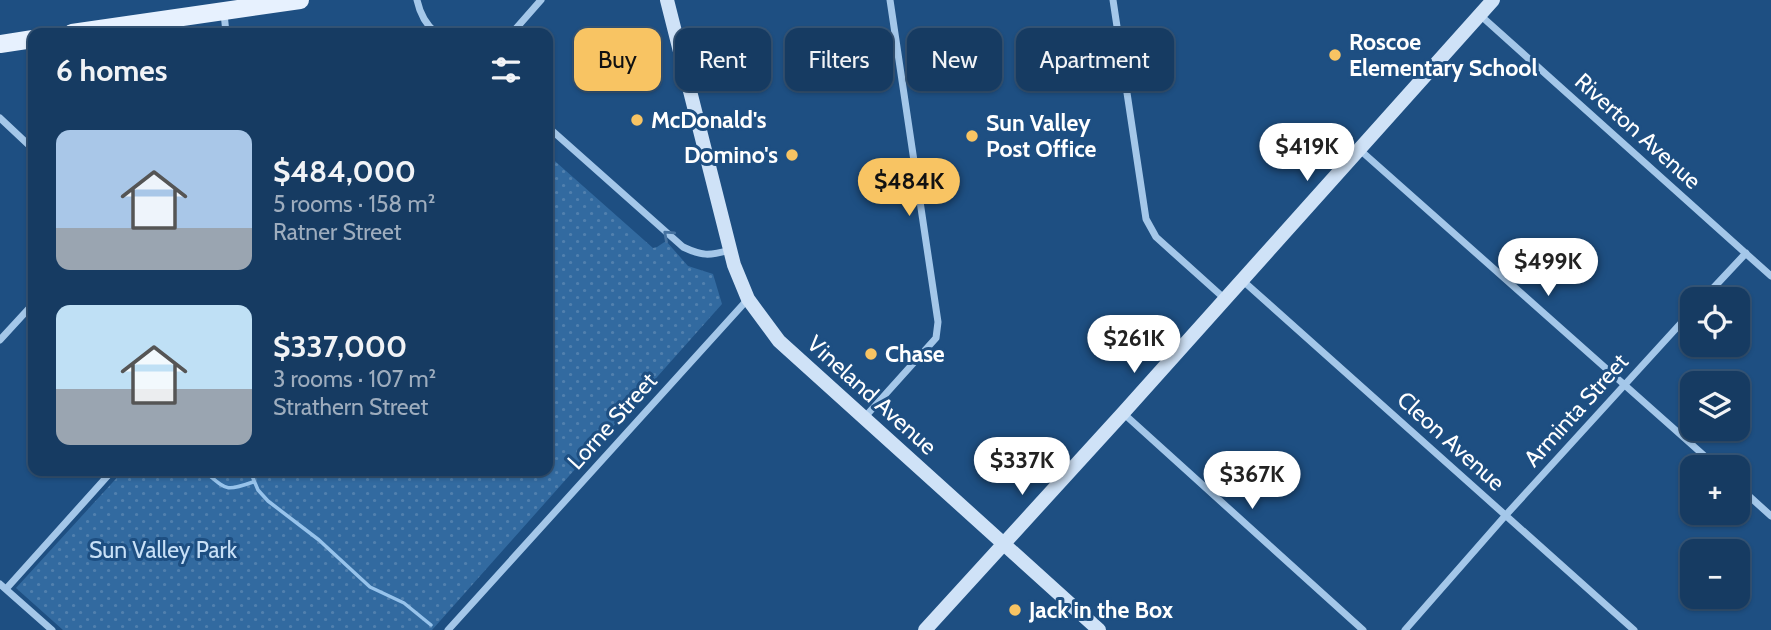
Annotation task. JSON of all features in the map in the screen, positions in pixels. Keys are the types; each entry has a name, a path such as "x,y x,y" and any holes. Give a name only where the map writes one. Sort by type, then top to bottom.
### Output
{"main road":[{"path":"107,28 300,0"},
{"name":"Vineland Avenue","path":"667,0 730,250 747,299 779,341 1099,630"},
{"path":"925,630 1493,0"},
{"path":"0,44 28,40"}],"street":[{"path":"417,0 420,13 431,28"},
{"path":"516,28 541,0"},
{"path":"864,418 936,338 938,322 890,0"},
{"path":"1113,0 1146,219 1156,237 1226,299"},
{"path":"224,11 226,28"},
{"name":"Riverton Avenue","path":"1480,15 1769,271"},
{"path":"0,118 28,144"},
{"path":"553,131 683,247 697,254 712,255 730,250"},
{"path":"1360,150 1704,455"},
{"path":"1714,287 1746,253"},
{"name":"Cleon Avenue","path":"1242,280 1634,630"},
{"name":"Lorne Street","path":"449,630 747,299"},
{"path":"0,340 28,309"},
{"name":"Arminta Street","path":"1405,630 1680,324"},
{"path":"1123,413 1363,630"},
{"path":"51,630 3,587 106,476"},
{"path":"1750,497 1771,516"}],"green space":[{"name":"Sun Valley Park","path":"553,159 653,248 666,241 688,266 713,274 722,304 432,630 63,630 16,588 118,476 553,476"}],"waterway":[{"path":"210,476 231,488 253,482"},
{"path":"252,476 258,490 268,501 319,540 370,587 404,603 431,625"}],"place":[{"name":"Roscoe Elementary School","path":"1335,55"},
{"name":"McDonald's","path":"637,120"},
{"name":"Sun Valley Post Office","path":"972,136"},
{"name":"Domino's","path":"792,155"},
{"name":"Chase","path":"871,354"},
{"name":"Jack in the Box","path":"1015,610"}]}
